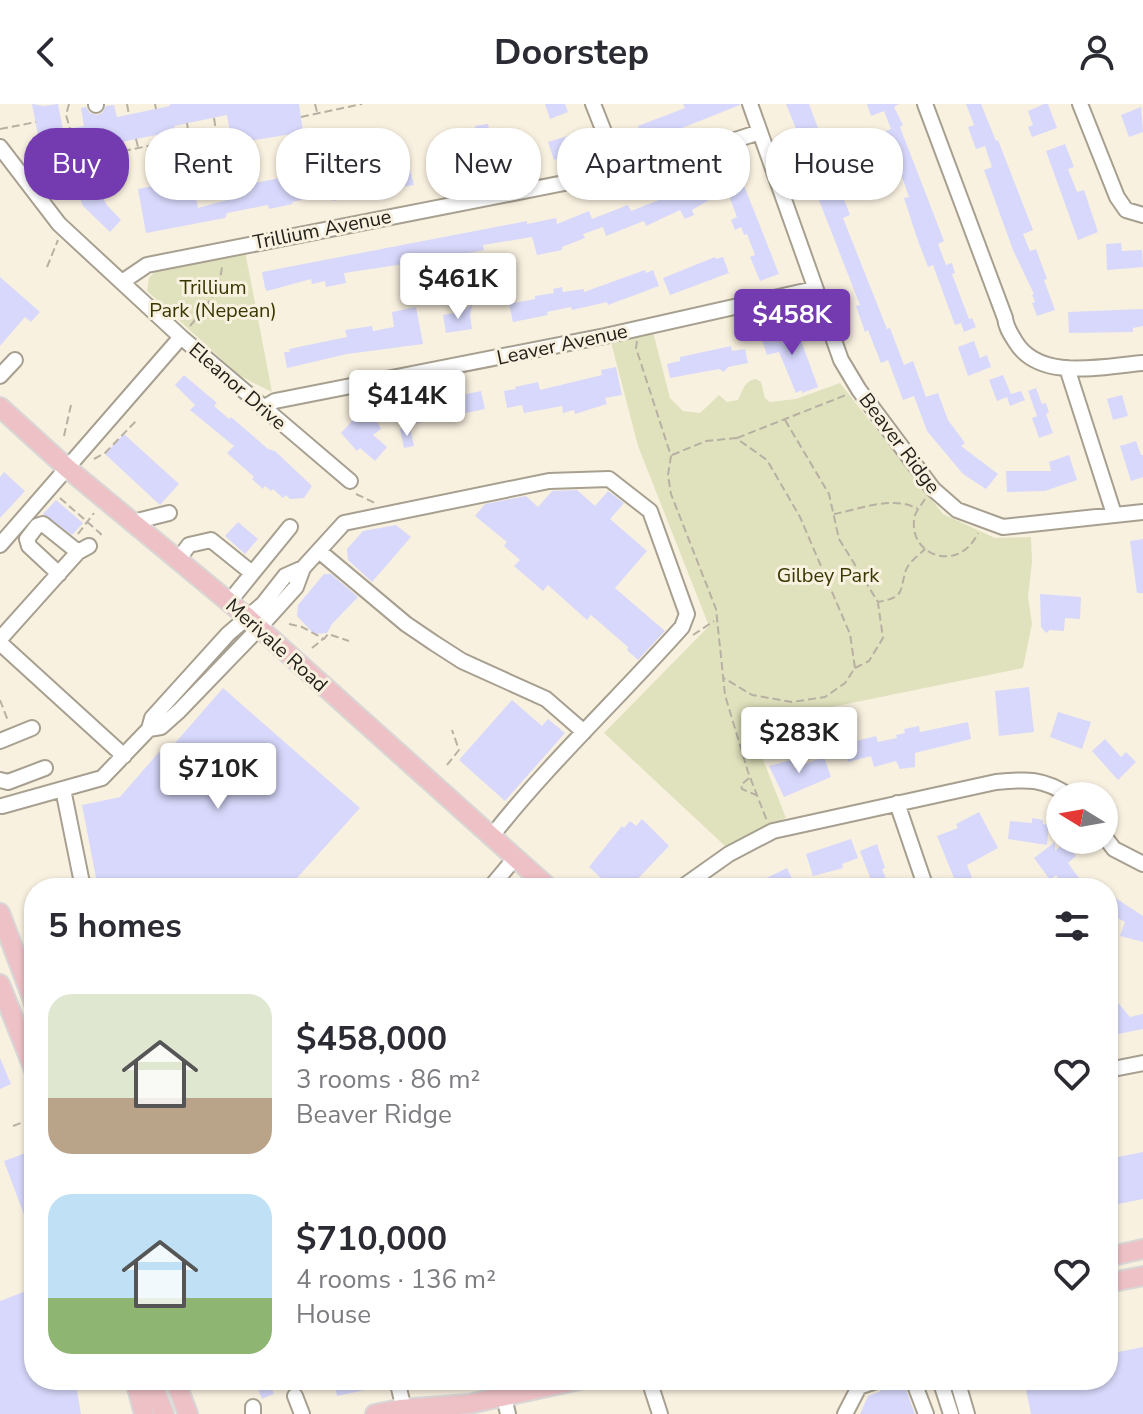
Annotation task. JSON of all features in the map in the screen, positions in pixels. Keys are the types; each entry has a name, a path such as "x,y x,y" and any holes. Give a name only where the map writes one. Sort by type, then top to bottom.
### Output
{"main road":[{"name":"Merivale Road","path":"0,407 67,468 253,622 538,878"},
{"path":"0,913 5,942 24,982"},
{"path":"0,984 24,1045"},
{"path":"1118,1255 1143,1249"},
{"path":"1118,1281 1143,1276"},
{"path":"138,1390 144,1414"},
{"path":"155,1390 164,1414"},
{"path":"179,1390 188,1414"},
{"path":"375,1414 469,1404 506,1405 550,1390"},
{"path":"447,1414 469,1404"}],"street":[{"path":"593,104 603,128"},
{"name":"Beaver Ridge","path":"750,104 841,360 859,390 933,489 957,510 1003,527 1143,512"},
{"path":"925,104 1006,325 1019,349 1042,364 1067,368 1143,363"},
{"path":"1080,104 1117,197 1126,210 1143,215"},
{"name":"Trillium Avenue","path":"750,135 760,132"},
{"name":"Eleanor Drive","path":"0,147 24,180"},
{"name":"Trillium Avenue","path":"122,282 147,265 557,184"},
{"name":"Eleanor Drive","path":"40,200 63,228 181,337 350,481"},
{"name":"Leaver Avenue","path":"263,408 275,401 640,328 814,289"},
{"path":"0,545 181,337"},
{"path":"0,376 15,360"},
{"path":"1067,368 1114,514"},
{"path":"2,806 102,778 149,729 161,727 173,706 253,622 296,587 303,568 344,523 549,481 609,479 650,511 687,614 682,627 491,837"},
{"path":"133,522 169,513 153,539"},
{"path":"59,574 29,546 27,539 37,526 43,524 83,546 59,574 0,641 124,756"},
{"path":"229,602 290,527"},
{"path":"178,560 189,545 211,540 252,573"},
{"path":"319,551 406,624 462,661 546,699 584,732"},
{"path":"7,738 32,728"},
{"path":"0,780 8,782 45,768"},
{"path":"695,878 729,854 772,832 996,782 1022,780 1046,783"},
{"path":"63,789 81,878"},
{"path":"897,803 923,878"},
{"path":"1118,851 1143,864"},
{"path":"498,878 515,858"},
{"path":"1118,1070 1143,1063"},
{"path":"399,1390 404,1409"},
{"path":"652,1390 660,1414"},
{"path":"845,1414 857,1390"},
{"path":"917,1390 926,1414"},
{"path":"943,1390 951,1414"},
{"path":"960,1390 967,1414"},
{"path":"295,1396 302,1414"}],"path":[{"path":"69,104 66,115 70,128"},
{"path":"127,104 129,115"},
{"path":"155,104 156,109"},
{"path":"315,104 317,113"},
{"path":"301,117 362,104"},
{"path":"61,116 66,115"},
{"path":"214,118 215,128"},
{"path":"0,129 36,122"},
{"path":"187,123 188,128"},
{"path":"136,139 138,148"},
{"path":"129,150 145,147"},
{"path":"47,267 63,228"},
{"path":"181,337 213,297 221,277 223,249"},
{"path":"640,328 636,348 671,456 668,475 671,494 716,609 725,695 750,777 772,832"},
{"path":"671,456 706,441 736,438 859,390"},
{"path":"64,436 71,405"},
{"path":"92,459 105,453 137,420"},
{"path":"723,678 752,695 792,702 825,697 845,683 855,668 869,661 883,638 878,602 839,539 829,494 785,420"},
{"path":"736,438 767,460 800,517 850,634 855,668"},
{"path":"350,481 348,489 369,502 378,503"},
{"path":"933,489 915,514 916,532 925,549 934,556 946,558 968,549 983,521"},
{"path":"56,495 101,534 83,546"},
{"path":"834,514 897,503 909,504 919,510"},
{"path":"83,546 87,522 94,513"},
{"path":"878,602 898,596 903,590 907,566 925,549"},
{"path":"289,624 324,639"},
{"path":"312,648 328,634 349,641"},
{"path":"0,700 7,738"},
{"path":"447,765 459,750 452,730"},
{"path":"750,777 741,785 742,789 757,795"},
{"path":"13,1126 24,1122"}],"green space":[{"name":"Trillium Park (Nepean)","path":"245,251 272,392 240,376 147,291 149,278 158,268"},
{"name":"Gilbey Park","path":"653,332 670,398 683,411 700,413 719,395 727,402 738,400 746,384 756,379 761,382 765,398 770,402 796,399 840,383 943,514 995,538 1031,537 1028,597 1032,624 1023,668 749,724 786,818 725,846 604,733 709,626 638,446 611,342"}],"building":[{"path":"32,104 58,104 63,128 37,128"},
{"path":"170,104 299,104 302,128 276,128 276,137 260,139 260,128 229,128 227,115 174,128 145,128 145,137 129,141 129,128 74,128 84,126 81,108 86,107 90,113 97,115 106,106 114,105 117,117"},
{"path":"545,104 565,104 568,112 550,119"},
{"path":"683,104 740,104 682,128 639,128 685,108"},
{"path":"786,104 809,104 818,128 796,128"},
{"path":"867,104 899,104 894,107 903,125 891,128 884,111 871,116"},
{"path":"966,104 981,104 998,140 1033,230 1023,234 1030,251 1036,249 1055,310 1037,316 1032,303 1035,302 1034,294 1013,250 984,170 992,167 985,146 976,149 968,127 974,125"},
{"path":"1048,104 1057,128 1032,137 1028,127 1033,125 1028,111"},
{"path":"1141,107 1143,132 1129,137 1121,115"},
{"path":"488,124 489,128 475,128"},
{"path":"903,135 944,241 938,244 946,265 952,263 955,273 952,274 969,319 972,318 976,327 964,332 961,323 955,325 933,265 928,267 917,238 904,198 909,197 903,180"},
{"path":"557,139 557,159 554,160 548,142"},
{"path":"1065,144 1074,167 1068,169 1077,192 1084,190 1098,232 1078,240 1046,151"},
{"path":"276,179 276,200 301,200 269,209 268,205 227,213 225,218 146,233 138,189 145,188 145,200 196,200 198,208 227,200 260,200 260,182"},
{"path":"81,200 104,200 121,220 110,232"},
{"path":"659,200 709,200 692,210 694,215 685,219 680,210 646,226 644,221 606,236 603,227 583,234 585,238 562,247 562,250 537,255 532,237 483,245 484,250 438,259 437,255 417,259 418,262 344,273 346,283 326,287 325,281 312,284 311,279 267,291 265,288 262,272 527,221 527,224 556,218 557,224 589,211 592,219 628,205 631,211"},
{"path":"730,200 750,200 779,274 760,281 750,257 755,255 747,234 744,235 741,227 735,230 731,220 737,217"},
{"path":"819,200 844,200 850,215 843,218 904,365 913,361 926,397 938,393 948,420 965,443 961,446 998,474 986,489 963,474 927,431 914,396 903,400 888,360 881,363 868,330 865,332 856,306 860,305"},
{"path":"1121,243 1122,251 1142,250 1143,267 1107,270 1106,244"},
{"path":"715,257 723,257 729,273 670,295 663,278"},
{"path":"645,270 646,273 653,270 659,286 608,305 607,302 572,310 571,307 513,322 509,304 554,293 553,289 562,287 563,292 584,289 584,292"},
{"path":"0,277 40,312 31,322 25,317 0,346"},
{"path":"472,305 472,329 446,333 443,315 461,312"},
{"path":"416,307 423,344 347,354 287,368 284,352 290,352 289,349 347,337 345,330 372,326 373,331 394,327 392,312"},
{"path":"1143,309 1143,326 1133,328 1133,332 1069,333 1068,312"},
{"path":"795,324 818,387 802,393 801,390 796,393 779,352 767,355 762,340 762,336"},
{"path":"974,341 980,358 987,355 991,367 968,376 958,347"},
{"path":"731,346 732,351 745,349 748,363 728,367 724,372 719,369 670,378 667,364 680,361 680,357"},
{"path":"616,367 622,395 605,398 607,404 575,414 574,410 563,413 562,406 524,413 522,405 507,408 504,391 538,382 540,390 602,375 601,370"},
{"path":"184,375 217,403 214,406 268,449 275,451 312,486 304,498 290,499 286,495 283,498 273,489 271,491 265,486 263,489 252,479 254,477 227,453 234,446 190,410 195,405 175,385"},
{"path":"1003,375 1011,394 1021,391 1025,400 1010,406 1007,397 997,401 989,380"},
{"path":"1036,388 1042,404 1046,403 1049,412 1046,414 1053,433 1039,438 1032,418 1037,416 1028,391"},
{"path":"481,391 485,409 461,414 457,396"},
{"path":"1122,395 1128,416 1113,420 1107,399"},
{"path":"430,405 433,420 410,424 407,410"},
{"path":"363,409 381,429 373,435 387,447 375,461 360,448 357,451 341,433"},
{"path":"410,427 414,446 404,448 400,429"},
{"path":"124,434 179,484 160,505 105,454"},
{"path":"1136,441 1143,455 1143,477 1131,481 1120,446"},
{"path":"1069,455 1077,480 1045,491 1007,492 1006,471 1051,471 1049,462"},
{"path":"4,472 25,491 0,518 0,477"},
{"path":"577,490 595,506 608,491 624,503 610,519 647,551 615,588 665,631 638,660 627,650 628,647 591,615 587,620 548,585 543,591 514,566 520,560 504,546 507,542 475,516 485,504 526,496 538,507 552,491"},
{"path":"56,500 83,523 72,535 43,514"},
{"path":"238,522 258,539 245,554 225,536"},
{"path":"396,525 411,537 372,582 348,560 347,549 363,531"},
{"path":"1143,539 1143,593 1137,593 1130,541"},
{"path":"324,574 331,574 358,597 327,633 314,634 297,616 298,605"},
{"path":"1040,594 1081,597 1080,619 1065,618 1064,631 1050,630 1046,633 1041,627"},
{"path":"1029,687 1034,732 999,736 995,691"},
{"path":"223,688 360,808 297,878 96,878 82,805 120,797 159,752 163,757"},
{"path":"512,700 542,726 548,719 565,733 505,801 459,760"},
{"path":"1058,712 1091,722 1082,749 1050,737"},
{"path":"968,722 971,739 915,753 915,767 900,769 896,761 874,767 871,756 848,762 844,744 876,736 878,742 897,738 896,735 905,733 904,729 919,726 920,732"},
{"path":"1105,739 1121,757 1126,752 1136,762 1118,780 1092,751"},
{"path":"824,757 831,777 784,797 769,766 791,760 794,768"},
{"path":"979,812 998,848 967,865 972,878 954,878 937,836 958,828 956,824"},
{"path":"1032,818 1043,820 1046,824 1046,845 1008,839 1010,821 1032,823"},
{"path":"642,819 669,846 639,878 601,878 589,867 622,826 624,828 630,821 636,826"},
{"path":"851,839 858,858 842,864 843,868 813,876 806,854"},
{"path":"877,844 886,878 870,878 860,851"},
{"path":"1046,849 1046,854 1074,854 1076,856 1068,863 1079,878 1058,878 1056,875 1049,878 1034,858"},
{"path":"787,868 792,878 766,878"},
{"path":"1118,900 1143,916 1143,942 1120,936 1125,922 1118,918"},
{"path":"1118,1004 1130,1017 1143,1014 1143,1029 1118,1034"},
{"path":"0,1058 11,1084 0,1089"},
{"path":"1143,1152 1143,1199 1118,1204 1118,1157"},
{"path":"24,1154 24,1215 4,1161"},
{"path":"24,1292 24,1390 77,1390 81,1414 0,1414 0,1301"},
{"path":"1143,1347 1143,1414 1031,1414 1026,1390 1118,1390 1118,1352"},
{"path":"258,1390 272,1390 274,1394 262,1399"},
{"path":"336,1390 365,1390 337,1396"},
{"path":"906,1390 915,1414 860,1414 868,1396"}]}
